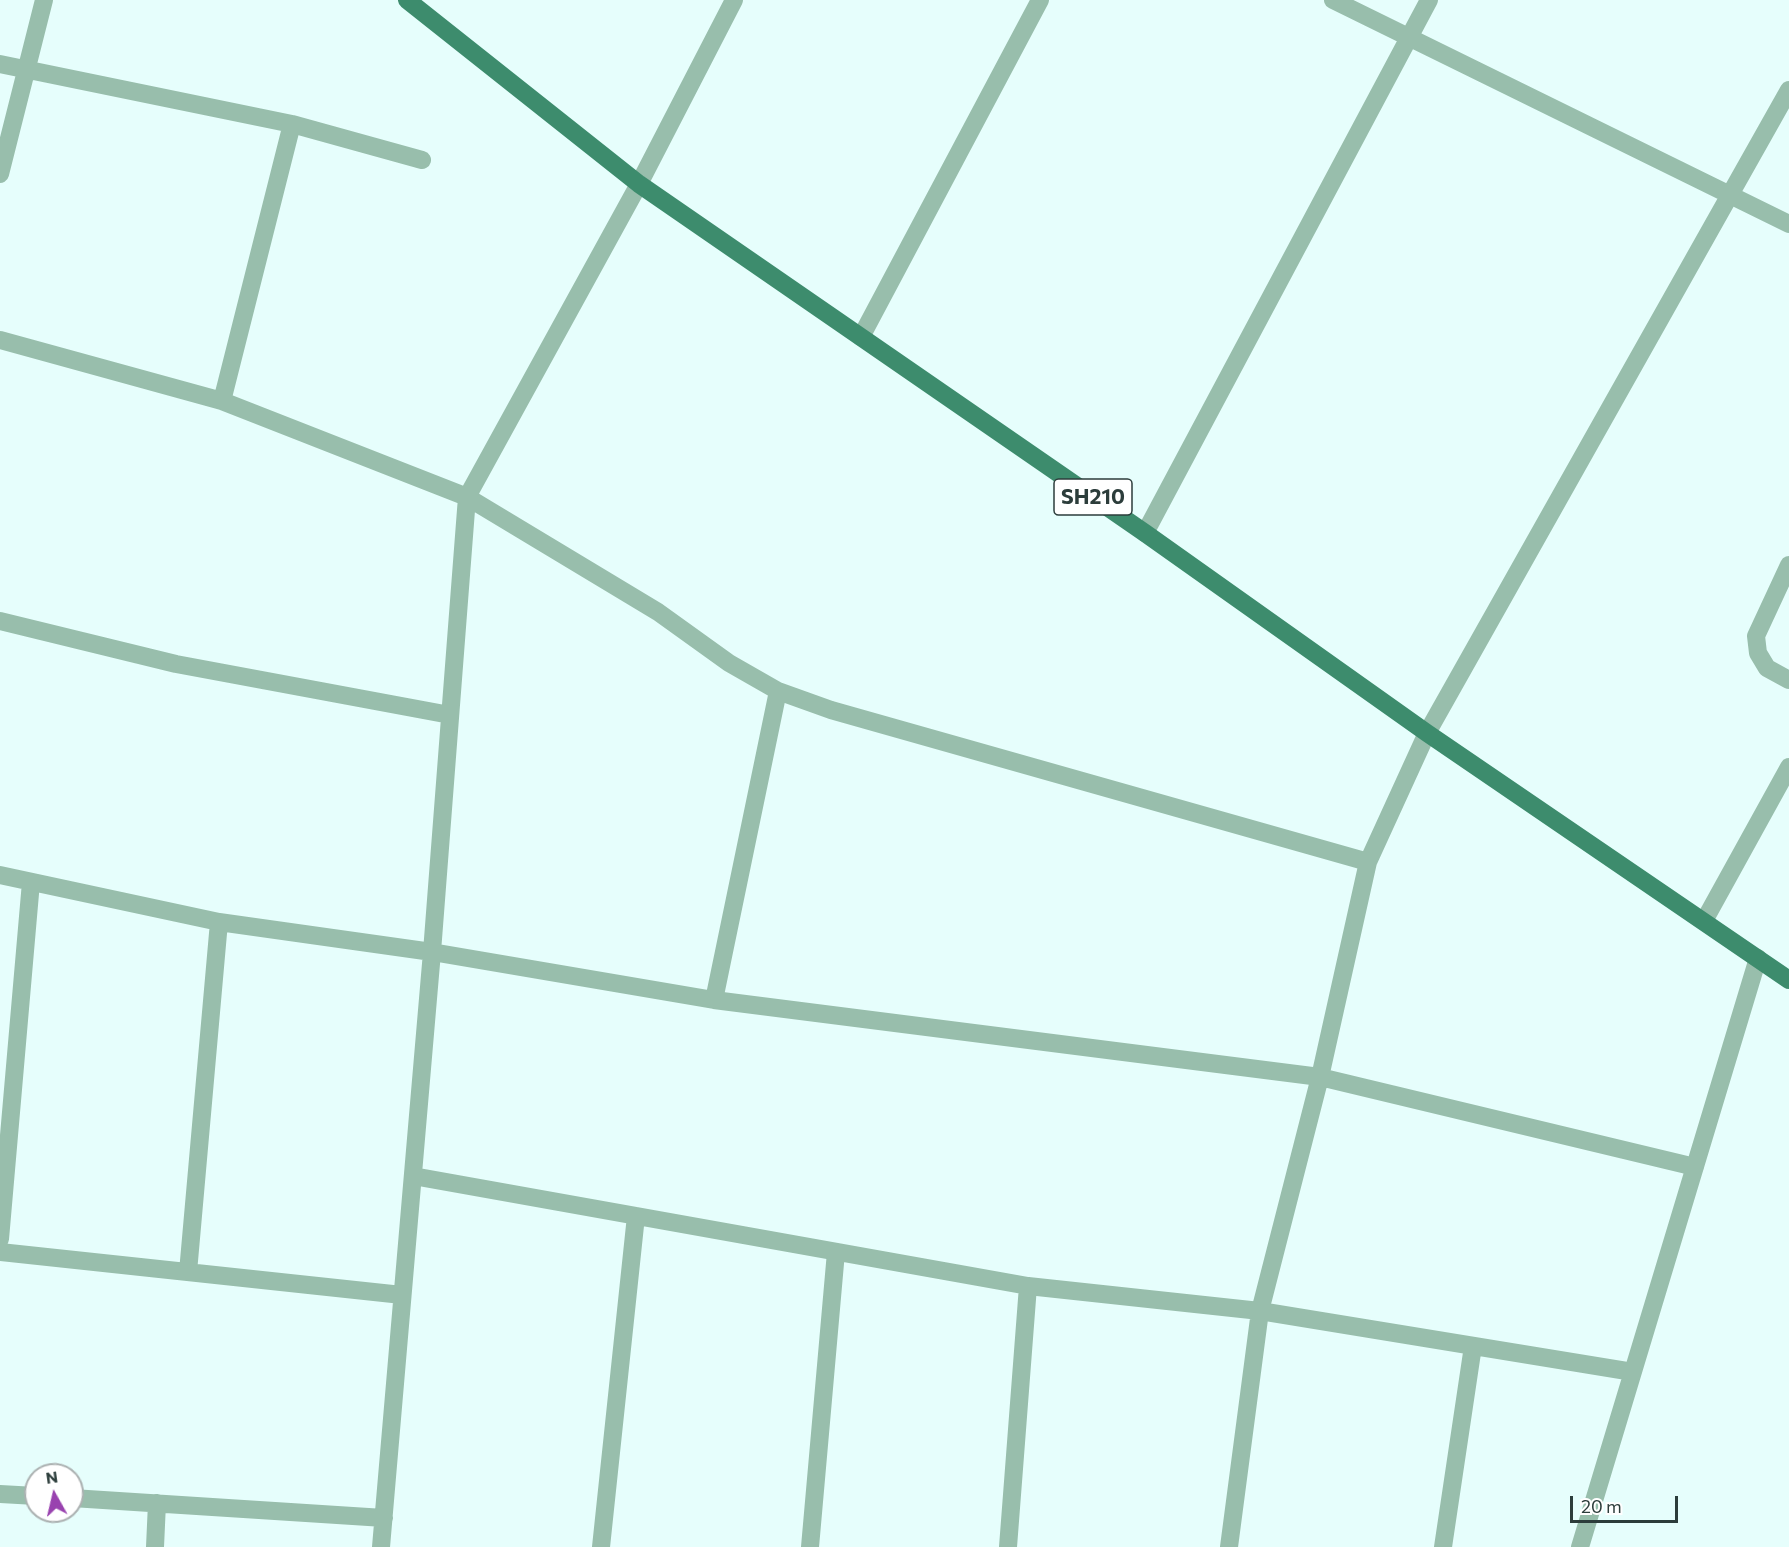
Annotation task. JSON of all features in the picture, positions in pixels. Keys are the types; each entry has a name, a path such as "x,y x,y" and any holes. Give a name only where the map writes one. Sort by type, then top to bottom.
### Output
{"main road":[{"name":"SH210","path":"407,0 639,184 1145,533 1427,733 1789,980"}],"street":[{"path":"0,174 44,0"},
{"path":"381,1547 432,952 467,497 639,184 734,0"},
{"path":"861,337 1040,0"},
{"path":"1333,0 1789,224"},
{"path":"1145,533 1429,0"},
{"path":"0,64 292,124 422,160"},
{"path":"1229,1547 1260,1311 1320,1077 1368,862 1427,733 1789,90"},
{"path":"222,401 292,124"},
{"path":"0,340 222,401 467,497 658,612 729,663 778,692 843,713 1368,862"},
{"path":"1789,564 1756,636 1758,653 1767,668 1789,680"},
{"path":"0,621 176,664 450,715"},
{"path":"714,1000 778,692"},
{"path":"1704,921 1789,767"},
{"path":"0,875 219,922 432,952 714,1000 1320,1077 1695,1167"},
{"path":"0,1239 31,882"},
{"path":"188,1272 219,922"},
{"path":"1580,1547 1758,958"},
{"path":"413,1176 1028,1287 1260,1311 1633,1372"},
{"path":"601,1547 636,1216"},
{"path":"0,1252 402,1295"},
{"path":"810,1547 836,1252"},
{"path":"1008,1547 1028,1287"},
{"path":"1443,1547 1473,1346"},
{"path":"0,1494 24,1495"},
{"path":"84,1499 384,1518"},
{"path":"155,1547 158,1503"}]}
